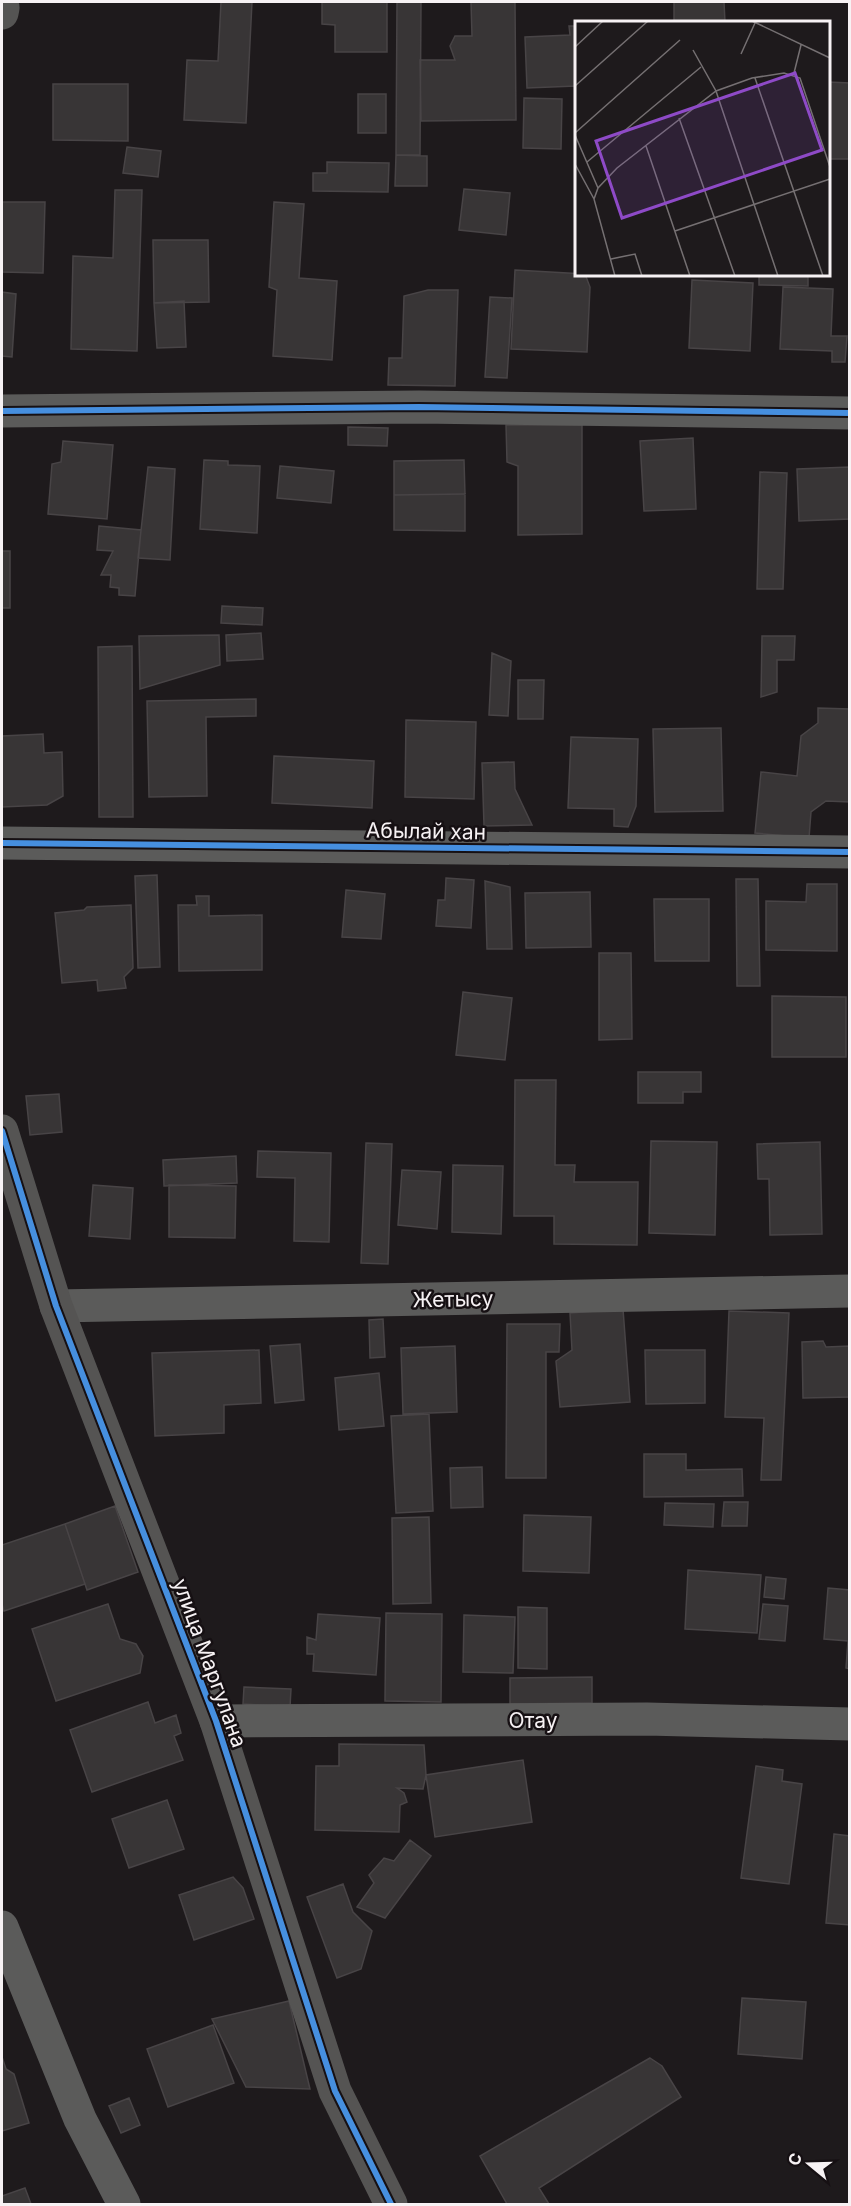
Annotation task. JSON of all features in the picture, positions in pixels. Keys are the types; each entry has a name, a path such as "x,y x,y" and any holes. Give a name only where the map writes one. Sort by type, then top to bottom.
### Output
{"street":[{"path":"2,411 419,406 849,413"},
{"name":"Абылай хан","path":"2,843 849,852"},
{"name":"улица Маргулана","path":"2,1131 56,1306 216,1721 335,2091 391,2205"},
{"name":"Жетысу","path":"56,1306 849,1291"},
{"name":"Отау","path":"216,1721 647,1719 849,1724"},
{"path":"2,1927 80,2119 124,2205"}],"building":[{"path":"221,2 252,2 246,123 184,120 187,60 218,61"},
{"path":"322,2 387,2 387,52 335,52 335,25 322,24"},
{"path":"397,2 421,2 420,155 396,155"},
{"path":"471,2 515,2 516,120 421,121 420,60 455,60 450,46 455,36 472,36"},
{"path":"674,2 724,2 725,21 674,21"},
{"path":"569,26 575,26 575,86 527,88 525,37 570,35"},
{"path":"830,82 850,83 850,159 830,159"},
{"path":"53,84 128,84 128,141 53,140"},
{"path":"358,94 386,94 386,133 358,133"},
{"path":"524,98 562,99 561,149 523,148"},
{"path":"127,147 161,151 158,177 123,173"},
{"path":"396,155 427,156 427,186 395,186"},
{"path":"327,162 389,163 388,192 313,191 313,173 327,173"},
{"path":"464,189 510,193 506,235 459,230"},
{"path":"115,190 142,190 137,351 71,349 73,256 113,258"},
{"path":"2,202 45,202 43,273 2,272"},
{"path":"274,202 304,204 299,278 337,281 332,360 273,356 277,290 269,287"},
{"path":"153,240 208,240 209,302 154,303"},
{"path":"515,270 586,276 590,287 587,352 511,349"},
{"path":"759,276 808,276 808,286 759,285"},
{"path":"692,280 753,283 750,351 689,348"},
{"path":"783,287 833,289 831,336 847,336 845,362 832,362 832,351 780,349"},
{"path":"428,290 458,290 455,386 388,385 389,358 402,358 404,296"},
{"path":"2,292 16,294 12,357 2,356"},
{"path":"490,297 512,298 507,378 485,377"},
{"path":"184,301 186,347 157,348 154,303"},
{"path":"506,425 582,425 582,534 518,535 518,466 507,462"},
{"path":"348,427 388,428 387,446 348,445"},
{"path":"693,438 696,509 644,511 640,441"},
{"path":"63,441 113,445 107,519 48,514 52,464 61,462"},
{"path":"204,460 228,461 228,465 260,466 257,533 200,529"},
{"path":"464,460 465,494 394,495 394,461"},
{"path":"280,466 334,471 331,503 277,498"},
{"path":"148,467 175,469 170,560 138,558"},
{"path":"850,467 850,519 799,521 797,469"},
{"path":"760,472 787,473 783,589 757,589"},
{"path":"465,494 465,531 394,530 394,495"},
{"path":"99,526 141,530 135,596 119,595 119,588 110,587 111,575 101,575 113,551 97,550"},
{"path":"2,551 10,551 10,608 2,608"},
{"path":"222,606 263,608 262,625 221,623"},
{"path":"261,633 263,659 227,661 226,635"},
{"path":"219,635 220,665 140,689 139,636"},
{"path":"762,636 795,636 794,660 777,660 777,692 761,697"},
{"path":"132,646 133,817 99,817 98,647"},
{"path":"492,653 511,661 508,716 489,715"},
{"path":"518,680 544,680 543,719 518,719"},
{"path":"256,699 256,716 206,717 207,796 149,797 147,701"},
{"path":"818,708 850,709 850,802 826,801 811,812 809,838 755,833 761,772 797,776 801,736 818,723"},
{"path":"406,720 476,722 474,799 405,797"},
{"path":"721,728 723,811 655,812 653,729"},
{"path":"43,734 44,753 62,752 63,796 47,805 2,807 2,736"},
{"path":"571,737 638,739 636,806 628,827 614,826 614,809 568,808"},
{"path":"274,756 374,761 372,808 272,803"},
{"path":"514,762 515,789 532,825 484,826 482,763"},
{"path":"157,875 160,967 138,968 135,876"},
{"path":"446,878 474,880 471,928 436,926 438,900 445,900"},
{"path":"736,879 758,879 760,986 737,986"},
{"path":"485,881 510,887 512,949 487,949"},
{"path":"807,884 837,884 837,951 766,950 766,901 806,902"},
{"path":"346,890 385,894 381,939 342,937"},
{"path":"590,892 591,947 526,948 525,893"},
{"path":"196,896 209,896 209,916 262,915 262,970 179,971 178,905 197,905"},
{"path":"654,899 709,899 709,961 655,961"},
{"path":"131,905 133,968 124,977 126,988 98,991 97,980 62,983 55,913 84,910 87,907"},
{"path":"599,953 631,953 632,1039 599,1040"},
{"path":"463,992 512,998 505,1060 456,1055"},
{"path":"772,996 846,997 846,1057 772,1057"},
{"path":"638,1072 701,1072 701,1092 683,1092 683,1103 638,1103"},
{"path":"515,1080 556,1080 555,1165 575,1165 574,1182 638,1182 637,1245 554,1244 554,1216 514,1216"},
{"path":"59,1094 62,1132 30,1135 26,1096"},
{"path":"651,1141 717,1142 715,1235 649,1233"},
{"path":"820,1142 822,1234 770,1235 769,1179 758,1179 757,1144"},
{"path":"366,1143 392,1144 388,1264 361,1263"},
{"path":"258,1151 331,1153 329,1242 294,1241 295,1178 257,1177"},
{"path":"236,1156 237,1183 164,1186 163,1160"},
{"path":"453,1165 503,1166 501,1234 452,1232"},
{"path":"402,1170 441,1172 437,1229 398,1225"},
{"path":"93,1185 133,1188 130,1239 89,1236"},
{"path":"169,1185 236,1186 235,1238 169,1237"},
{"path":"623,1309 630,1402 560,1407 556,1361 572,1350 570,1313"},
{"path":"729,1311 789,1313 781,1480 761,1480 764,1418 725,1417"},
{"path":"383,1319 385,1357 370,1358 369,1320"},
{"path":"507,1324 560,1324 559,1352 546,1352 546,1478 506,1478"},
{"path":"823,1341 826,1347 850,1346 850,1397 803,1398 802,1342"},
{"path":"300,1344 304,1400 275,1403 270,1346"},
{"path":"455,1346 457,1412 403,1414 401,1348"},
{"path":"259,1350 261,1403 224,1405 224,1433 155,1436 152,1353"},
{"path":"645,1350 705,1350 705,1403 646,1404"},
{"path":"379,1373 384,1426 339,1430 335,1378"},
{"path":"429,1414 433,1511 396,1513 391,1416"},
{"path":"644,1454 686,1454 686,1470 742,1469 743,1496 644,1497"},
{"path":"482,1467 483,1507 451,1508 450,1468"},
{"path":"724,1502 748,1502 747,1526 722,1526"},
{"path":"665,1503 714,1504 713,1527 664,1525"},
{"path":"115,1506 138,1572 87,1590 65,1524"},
{"path":"524,1515 591,1517 589,1573 523,1571"},
{"path":"429,1517 431,1603 393,1604 392,1518"},
{"path":"65,1524 85,1584 4,1611 2,1545"},
{"path":"688,1570 761,1575 757,1633 685,1629"},
{"path":"766,1577 786,1579 784,1599 764,1597"},
{"path":"828,1588 850,1590 850,1669 846,1668 848,1641 824,1639"},
{"path":"108,1604 120,1639 136,1644 143,1656 140,1673 56,1701 32,1629"},
{"path":"763,1604 788,1606 785,1641 759,1639"},
{"path":"518,1607 547,1608 547,1669 518,1668"},
{"path":"386,1613 442,1614 441,1702 385,1701"},
{"path":"318,1614 380,1618 376,1675 313,1671 314,1654 307,1654 307,1637 316,1640"},
{"path":"464,1615 515,1617 513,1673 463,1672"},
{"path":"592,1677 592,1703 510,1704 510,1678"},
{"path":"244,1687 291,1689 290,1707 243,1704"},
{"path":"148,1702 155,1723 176,1715 181,1733 174,1736 183,1760 92,1792 70,1730"},
{"path":"339,1744 424,1745 426,1775 423,1789 397,1788 404,1793 407,1802 400,1805 399,1832 315,1830 316,1766 339,1766"},
{"path":"523,1760 532,1822 435,1837 426,1775"},
{"path":"756,1766 783,1770 782,1781 802,1784 789,1884 741,1878"},
{"path":"167,1800 184,1849 129,1868 112,1819"},
{"path":"834,1834 850,1836 850,1925 826,1923"},
{"path":"410,1840 431,1856 385,1918 357,1907 374,1883 369,1875 384,1858 394,1861"},
{"path":"233,1877 243,1888 254,1919 194,1940 179,1895"},
{"path":"343,1884 353,1912 372,1931 361,1969 337,1978 307,1897"},
{"path":"742,1998 806,2002 802,2059 738,2054"},
{"path":"289,2001 310,2089 246,2087 212,2019"},
{"path":"213,2025 234,2083 168,2107 147,2049"},
{"path":"2,2057 6,2069 14,2074 29,2123 2,2131"},
{"path":"650,2058 662,2066 681,2097 539,2188 549,2204 507,2204 480,2156"},
{"path":"129,2098 140,2125 121,2133 109,2106"},
{"path":"25,2188 31,2204 2,2204 2,2196"}],"cycle path":[{"path":"2,411 419,407 850,413"},
{"path":"2,843 850,852"},
{"path":"2,1131 56,1306 216,1721 335,2091 391,2204"}]}
